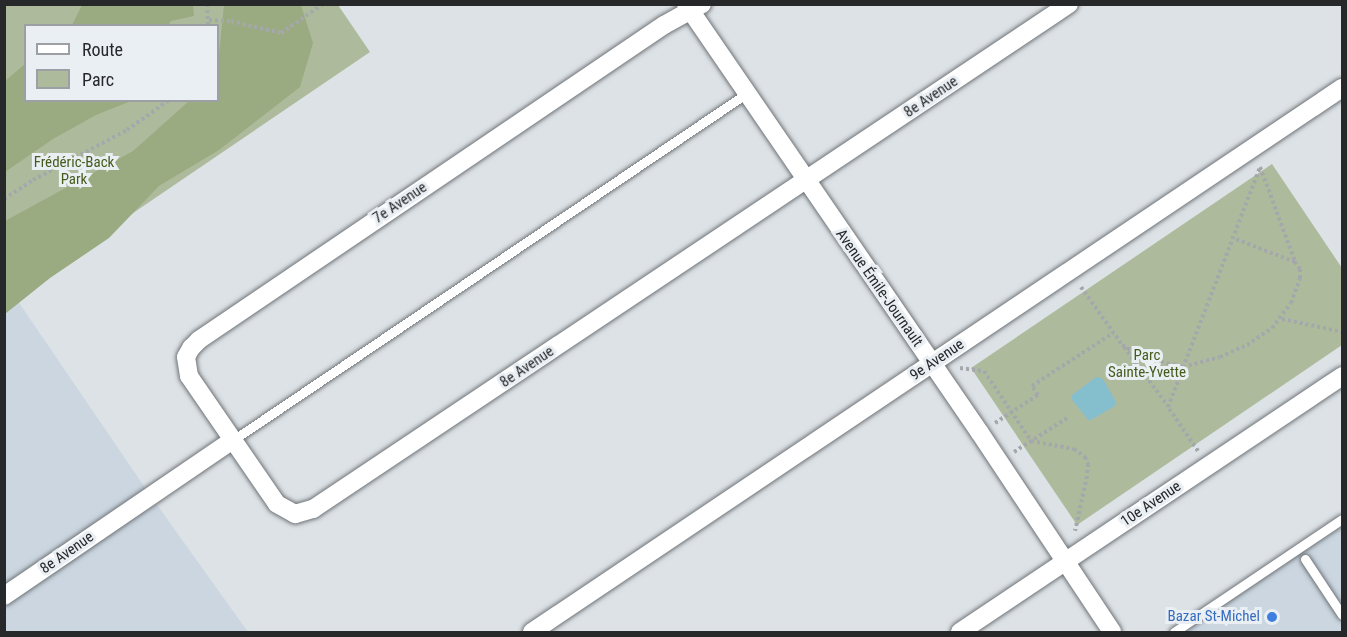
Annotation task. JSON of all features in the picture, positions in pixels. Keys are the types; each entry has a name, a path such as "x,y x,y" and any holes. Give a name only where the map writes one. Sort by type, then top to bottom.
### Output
{"street":[{"name":"8e Avenue","path":"4,596 233,440 277,504 295,514 313,509 806,182 1069,4"},
{"name":"Avenue Émile-Journault","path":"693,6 806,182 980,433 1112,633"},
{"name":"7e Avenue","path":"233,440 189,376 186,357 199,340 693,6"},
{"name":"9e Avenue","path":"532,633 1342,88"},
{"name":"10e Avenue","path":"960,633 1342,376"}],"lane":[{"path":"233,440 747,93"},
{"path":"1174,633 1342,519"},
{"path":"1305,559 1342,615"}],"path":[{"path":"207,4 208,24"},
{"path":"209,20 231,21 281,33 323,4"},
{"path":"4,199 47,172 127,130 166,102"},
{"path":"1168,407 1275,133"},
{"path":"1122,345 1149,359 1184,367 1220,357 1247,345 1282,319 1291,303 1300,278 1300,269 1295,262 1260,167"},
{"path":"1233,238 1295,262"},
{"path":"1070,272 1208,465"},
{"path":"1282,319 1342,332"},
{"path":"980,433 1038,395 1032,386 1113,333"},
{"path":"932,364 984,371 1031,441 1074,449 1085,457 1088,464 1073,537"},
{"path":"1031,441 1067,418"}],"shaded area":[{"path":"13,294 150,495 248,632 5,632 4,300"},
{"path":"1342,527 1342,632 1176,632"}],"green space":[{"name":"Frédéric-Back Park","path":"5,5 338,5 370,52 5,300"},
{"path":"82,5 193,5 194,16 171,21 169,24 72,24"},
{"path":"224,5 301,5 313,43 300,87 219,150 159,186 109,238 50,278 5,314 5,221 133,151 188,102 219,102 219,54"},
{"path":"24,65 24,102 128,102 96,115 53,139 5,172 5,81"},
{"name":"Parc Sainte-Yvette","path":"1272,164 1342,268 1342,345 1077,525 971,368"}],"water":[{"path":"1096,377 1103,379 1116,402 1115,406 1089,421 1072,400 1072,395"}],"place":[{"name":"Bazar St-Michel","path":"1272,617"}]}
